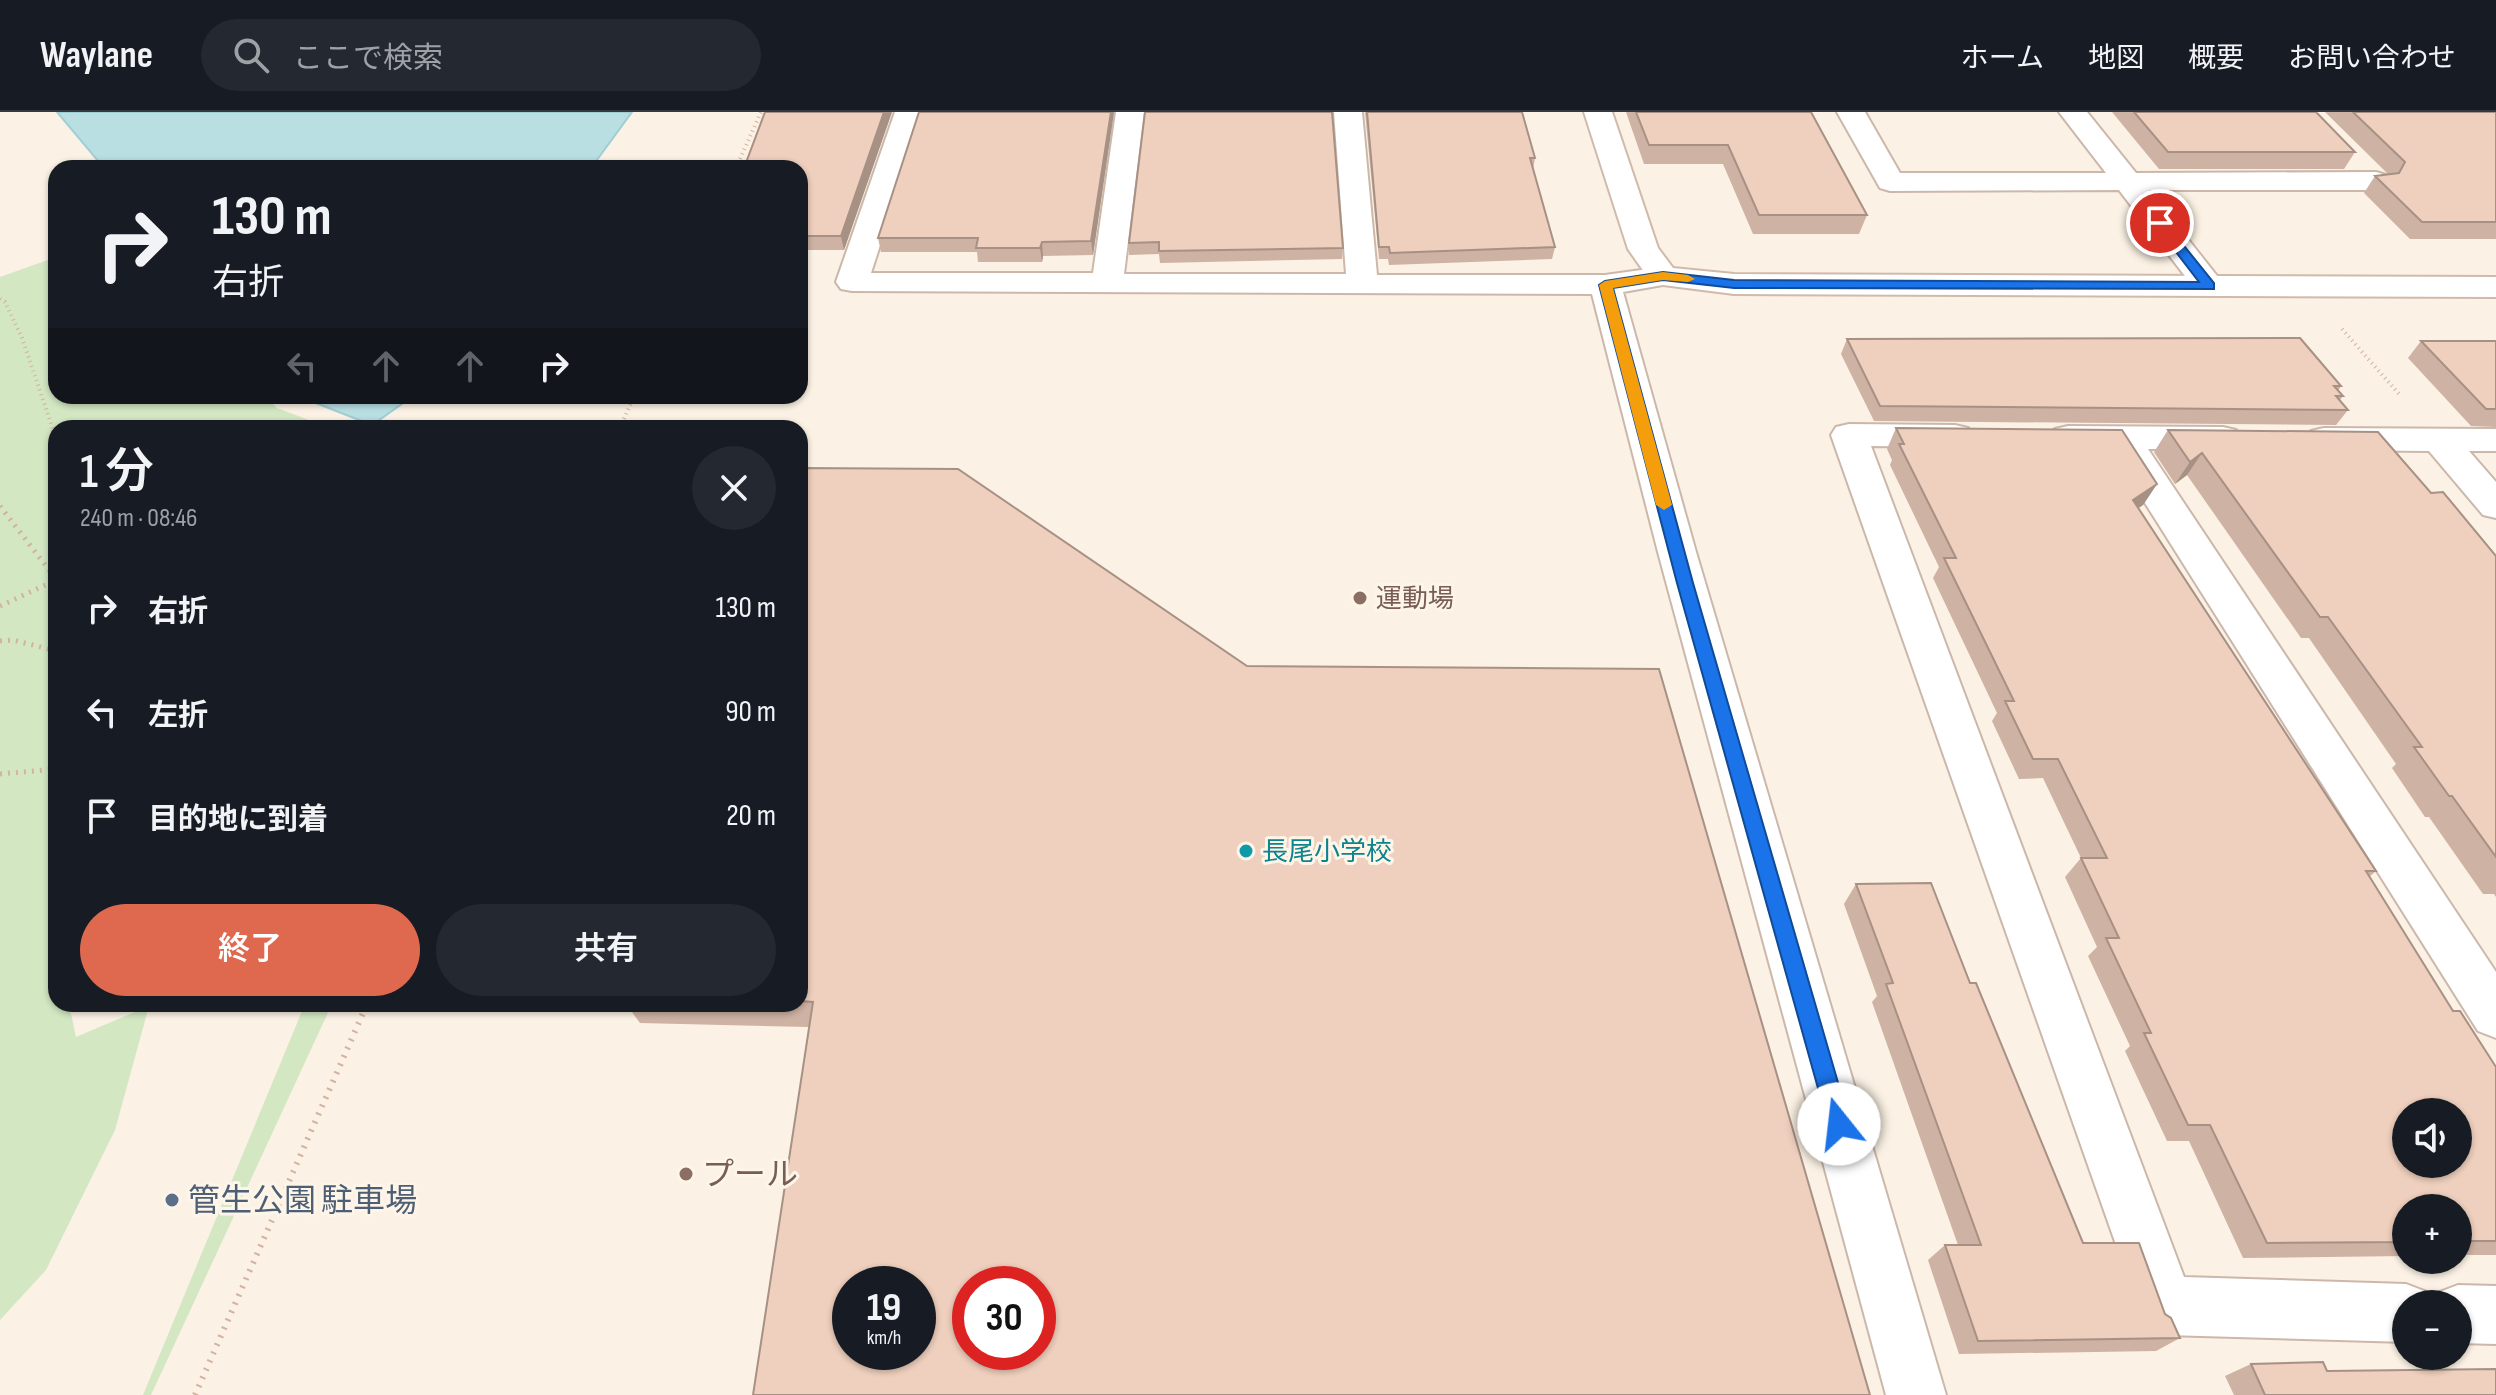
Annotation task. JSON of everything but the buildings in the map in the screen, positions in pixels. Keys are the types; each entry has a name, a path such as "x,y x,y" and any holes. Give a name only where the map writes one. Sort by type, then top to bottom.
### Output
{"street":[{"path":"909,112 852,282 1605,285 1663,276 1734,284 2496,287"},
{"path":"1107,284 1130,112"},
{"path":"1348,112 1362,282"},
{"path":"1598,112 1643,249 1663,276"},
{"path":"1851,112 1890,182 2376,181 2346,152"},
{"path":"2073,112 2209,286"},
{"path":"1605,285 1681,568 1916,1395"},
{"path":"2249,438 1849,435 2166,1306 2392,1313"},
{"path":"2122,437 2496,1015"},
{"path":"2296,438 2496,440"},
{"path":"2439,440 2496,506"},
{"path":"2472,1314 2496,1315"}],"path":[{"path":"740,160 761,112"},
{"path":"2304,286 2439,440"},
{"path":"0,299 5,302 22,338 50,420"},
{"path":"0,506 48,569"},
{"path":"0,606 48,583"},
{"path":"0,641 13,640 48,649"},
{"path":"0,774 48,770"},
{"path":"195,1395 363,1012"}],"green space":[{"path":"48,260 48,404 273,404 309,420 48,420 48,1012 71,1012 76,1037 135,1012 147,1012 115,1130 46,1270 0,1320 0,277"},
{"path":"302,1012 328,1012 151,1395 143,1395"}],"water":[{"path":"57,112 632,112 597,160 97,160"},
{"path":"318,404 402,404 379,420 359,420"}],"slow traffic":[{"path":"1664,505 1605,285 1663,276 1688,279"}],"place":[{"name":"運動場","path":"1360,598"},
{"name":"長尾小学校","path":"1246,851"},
{"name":"プール","path":"686,1174"},
{"name":"管生公園 駐車場","path":"172,1200"}],"route":[{"path":"1839,1124 1685,583 1605,285 1663,276 1734,284 2209,286 2160,223"}]}
